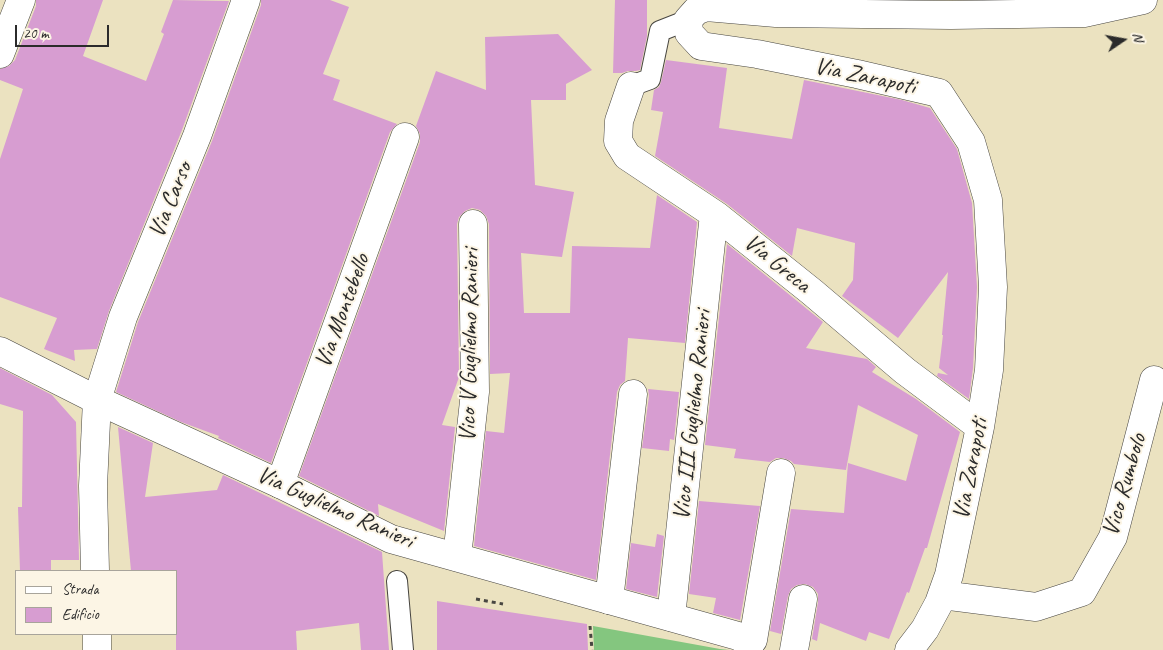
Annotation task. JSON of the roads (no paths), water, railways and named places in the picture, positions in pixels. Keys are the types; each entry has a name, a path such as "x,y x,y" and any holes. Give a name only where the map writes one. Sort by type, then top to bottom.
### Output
{"street":[{"path":"0,54 21,0"},
{"name":"Via Carso","path":"95,570 93,486 98,400 123,316 198,136 246,0"},
{"path":"631,86 650,79 660,31 688,20 696,11 706,7 776,13 960,15 1084,13 1143,0"},
{"name":"Via Zarapoti","path":"688,20 689,33 701,46 757,54 939,93 972,142 988,200 993,287 989,370 980,427 949,575 942,595 925,629 909,650"},
{"name":"Via Greca","path":"631,86 619,121 618,141 627,156 714,214 812,292 905,371 980,427"},
{"name":"Via Montebello","path":"280,484 405,137"},
{"name":"Vico III Guglielmo Ranieri","path":"671,617 714,214"},
{"name":"Vico V Guglielmo Ranieri","path":"457,557 474,392 473,224"},
{"name":"Via Guglielmo Ranieri","path":"0,351 98,400 280,484 391,538 400,549 457,557 671,617 748,643 784,650"},
{"name":"Vico Rumbolo","path":"942,595 1036,606 1082,592 1113,536 1154,380"},
{"path":"609,600 633,394"},
{"path":"748,643 781,473"},
{"path":"397,581 402,650"},
{"path":"794,650 804,599"},
{"path":"97,635 97,650"}]}
